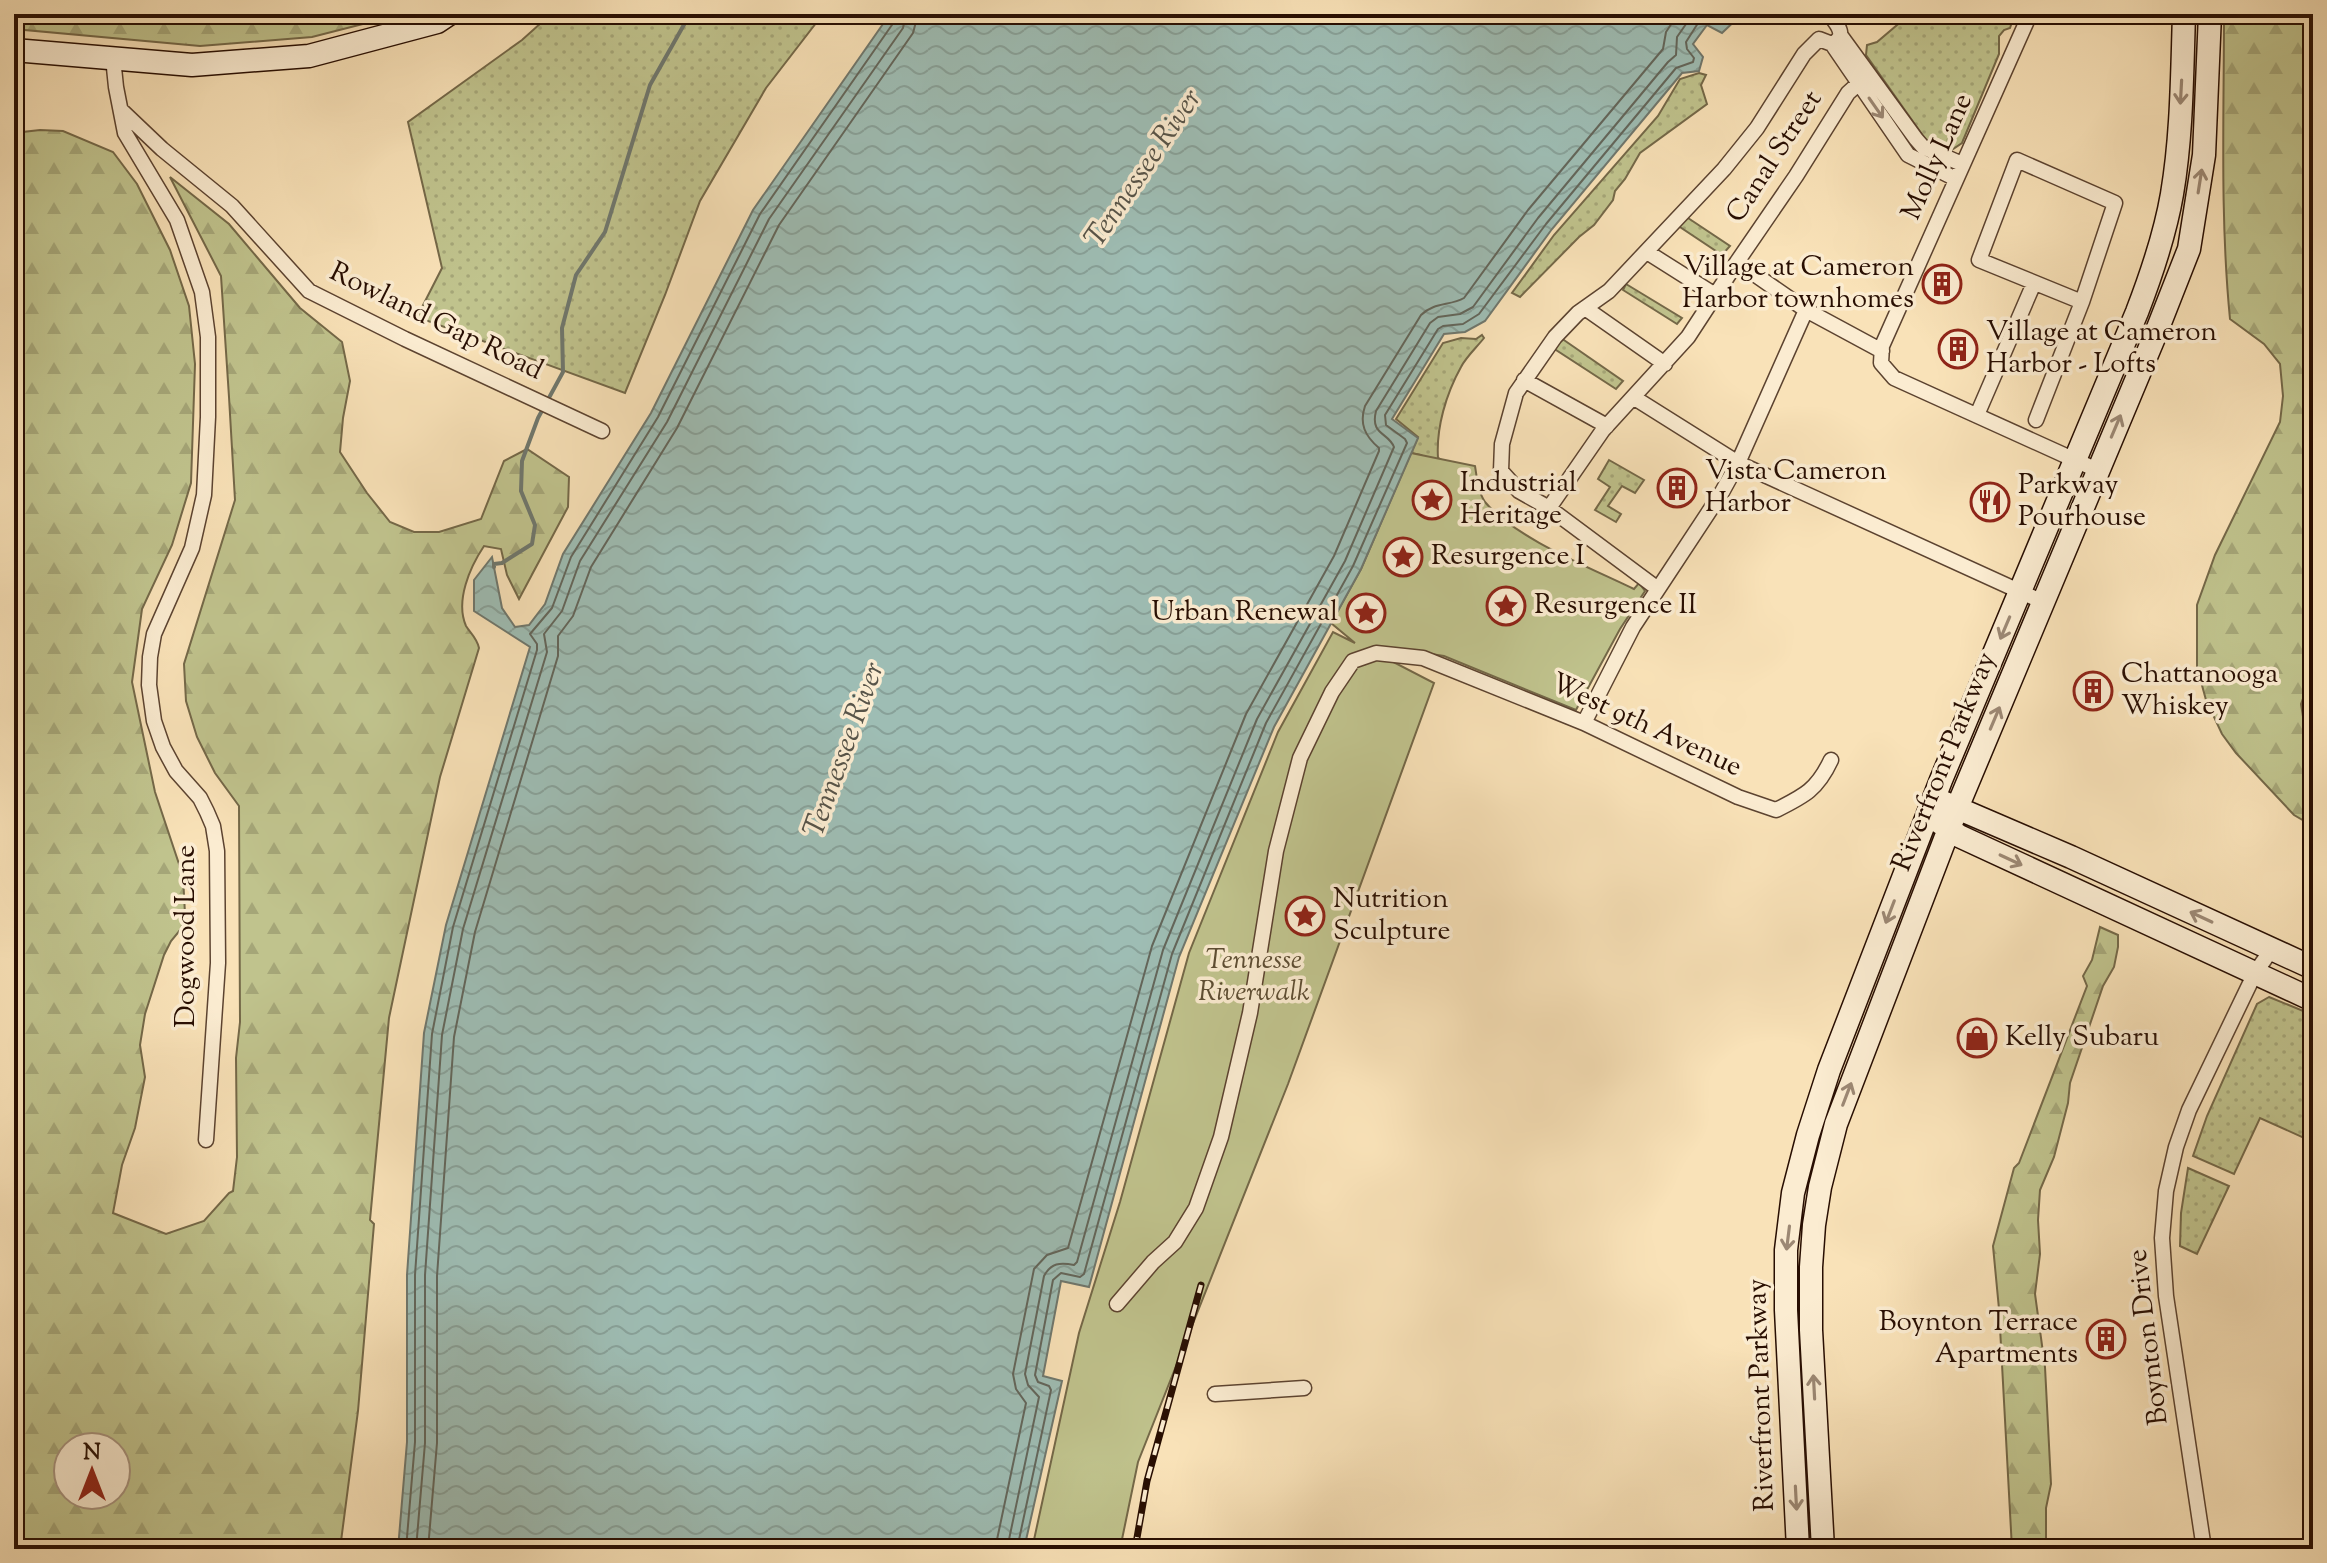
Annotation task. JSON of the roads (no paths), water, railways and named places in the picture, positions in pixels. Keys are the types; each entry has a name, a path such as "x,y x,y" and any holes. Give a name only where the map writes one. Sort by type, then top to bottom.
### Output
{"main road":[{"path":"14,50 192,65 309,56 437,22 449,14"},
{"name":"Riverfront Parkway","path":"1798,1549 1786,1310 1786,1250 1793,1193 1829,1070 1931,806 2137,312 2159,252 2172,193 2178,144 2184,14"},
{"name":"Riverfront Parkway","path":"1823,1549 1811,1330 1814,1225 1823,1169 1836,1124 1948,830 2189,249 2204,155 2210,14"},
{"path":"1931,806 1957,808 2313,968"},
{"path":"1931,806 1948,830 2313,1000"}],"street":[{"name":"Molly Lane","path":"1882,351 2030,14"},
{"path":"1834,29 1923,147 1962,164"},
{"path":"1834,29 1859,83 1908,155 1956,179"},
{"path":"1658,589 1549,508 1519,491 1501,471 1502,444 1516,393 1555,337 1585,308 1609,291 1724,169 1751,135 1804,54 1834,29"},
{"name":"Dogwood Lane","path":"113,58 125,133 177,220 202,292 208,337 204,495 192,548 154,634 149,685 154,721 163,747 176,771 200,798 213,826 217,851 218,963 206,1140"},
{"name":"Canal Street","path":"1549,508 1607,426 1688,337 1848,93 1859,83"},
{"name":"Rowland Gap Road","path":"120,110 232,206 309,291 602,431"},
{"path":"2036,420 2082,302 2115,203 2017,160 1979,260 2082,302"},
{"path":"1647,252 1715,295"},
{"name":"Canal Street","path":"1737,262 1806,310 1882,351"},
{"path":"1977,415 2034,283"},
{"path":"1585,308 1665,364"},
{"path":"1584,723 1624,642 1738,463 1806,310"},
{"path":"1882,351 1881,363 1894,378 2097,470"},
{"path":"1524,380 1607,426"},
{"path":"1633,397 1738,463 2043,602"},
{"name":"West 9th Avenue","path":"1117,1304 1153,1262 1175,1242 1196,1208 1221,1137 1250,1013 1276,851 1300,758 1332,692 1353,661 1376,653 1423,658 1584,723 1738,797 1776,810 1808,793 1823,777 1831,760"},
{"name":"Boynton Drive","path":"2204,1549 2166,1296 2162,1238 2166,1191 2189,1110 2255,973 2272,949"},
{"path":"1802,1162 1823,1169"},
{"path":"1215,1394 1304,1388"}],"water":[{"name":"Tennessee River","path":"890,14 1742,14 1722,33 1707,25 1693,44 1703,57 1699,71 1682,73 1552,229 1485,321 1465,332 1444,334 1392,419 1418,438 1361,569 1274,727 1179,957 1089,1287 1061,1281 1043,1376 1062,1381 1024,1549 398,1549 407,1442 407,1275 424,1033 446,925 530,647 474,611 474,580 492,557 502,608 515,627 529,625 545,604 563,554 651,413 753,210"}],"waterway":[{"path":"494,567 494,564 502,563 532,544 535,525 521,491 522,461 538,418 563,372 562,328 576,275 605,232 650,85 690,14"}],"railway":[{"path":"1135,1549 1147,1481 1201,1285"}],"place":[{"name":"Village at Cameron Harbor townhomes","path":"1942,284"},
{"name":"Village at Cameron Harbor - Lofts","path":"1958,349"},
{"name":"Vista Cameron Harbor","path":"1677,488"},
{"name":"Industrial Heritage","path":"1432,500"},
{"name":"Parkway Pourhouse","path":"1990,502"},
{"name":"Resurgence I","path":"1403,557"},
{"name":"Resurgence II","path":"1506,606"},
{"name":"Urban Renewal","path":"1366,613"},
{"name":"Chattanooga Whiskey","path":"2093,691"},
{"name":"Nutrition Sculpture","path":"1305,916"},
{"name":"Kelly Subaru","path":"1977,1038"},
{"name":"Boynton Terrace Apartments","path":"2106,1339"}],"park label":[{"name":"Tennesse Riverwalk","path":"1254,977"}]}
